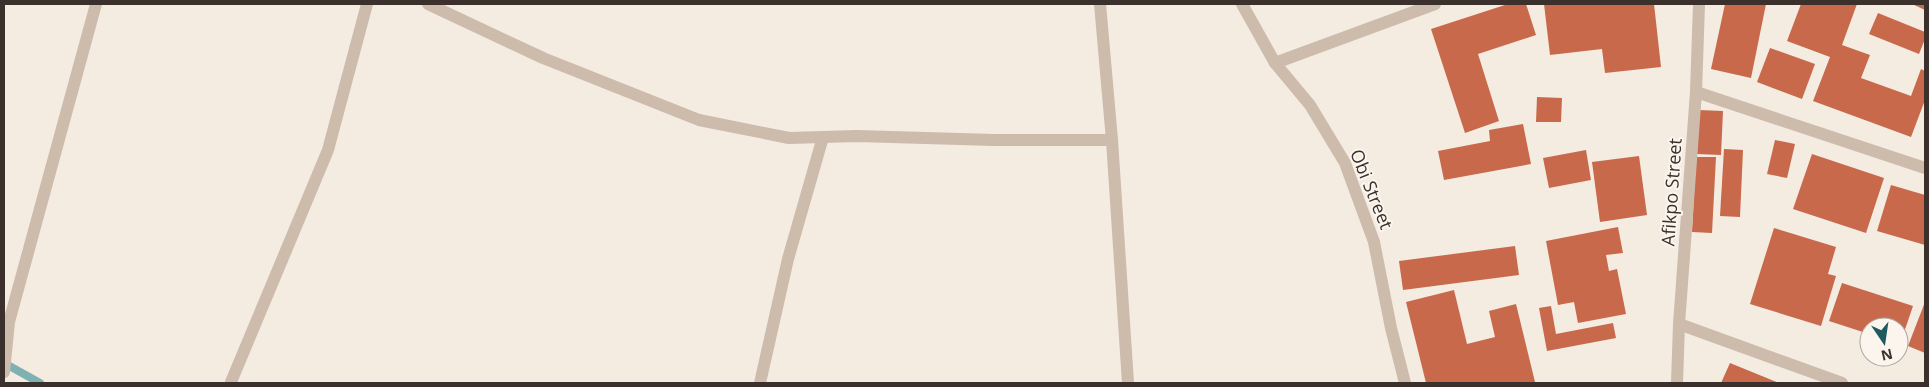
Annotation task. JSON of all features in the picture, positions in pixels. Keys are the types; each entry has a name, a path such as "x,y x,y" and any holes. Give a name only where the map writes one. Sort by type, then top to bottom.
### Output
{"street":[{"path":"4,372 9,322 96,4"},
{"path":"231,382 328,150 367,4"},
{"path":"428,4 543,58 699,120 789,138 857,136 994,140 1112,140"},
{"path":"1098,4 1112,140 1128,383"},
{"name":"Obi Street","path":"1242,4 1275,64 1310,105 1345,163 1374,242 1391,328 1405,383"},
{"path":"1275,64 1435,4"},
{"name":"Afikpo Street","path":"1675,383 1696,92 1699,4"},
{"path":"1696,92 1925,168"},
{"path":"760,383 788,259 823,137"},
{"path":"1679,324 1842,383"}],"building":[{"path":"1508,4 1526,4 1536,35 1478,54 1499,121 1465,133 1431,29"},
{"path":"1544,4 1654,4 1661,67 1605,73 1602,49 1550,55"},
{"path":"1725,4 1766,4 1751,78 1711,69"},
{"path":"1801,4 1857,4 1842,45 1870,55 1861,78 1911,96 1921,69 1925,71 1925,100 1911,137 1813,101 1830,57 1787,41"},
{"path":"1912,4 1925,4 1925,10"},
{"path":"1878,13 1925,32 1925,39 1919,54 1869,34"},
{"path":"1770,48 1815,64 1802,99 1757,82"},
{"path":"1537,97 1562,98 1561,122 1536,122"},
{"path":"1699,110 1723,111 1721,155 1697,154"},
{"path":"1523,124 1531,164 1444,180 1438,151 1490,141 1489,130"},
{"path":"1775,140 1795,144 1787,178 1767,174"},
{"path":"1724,149 1743,150 1740,217 1720,216"},
{"path":"1586,150 1591,180 1549,188 1543,158"},
{"path":"1812,154 1884,178 1866,233 1793,209"},
{"path":"1639,156 1647,215 1600,222 1592,162"},
{"path":"1696,157 1716,157 1712,233 1692,232"},
{"path":"1891,185 1925,195 1925,245 1877,231"},
{"path":"1618,227 1623,253 1606,255 1609,271 1617,269 1626,314 1578,323 1574,302 1558,305 1546,241"},
{"path":"1774,228 1836,247 1828,274 1836,276 1821,326 1750,304"},
{"path":"1515,246 1519,275 1403,290 1399,261"},
{"path":"1842,283 1913,306 1909,318 1859,317 1859,331 1829,321"},
{"path":"1454,290 1467,344 1495,337 1489,311 1516,304 1535,382 1426,383 1406,302"},
{"path":"1925,302 1925,353 1909,346"},
{"path":"1551,306 1556,334 1613,323 1616,338 1547,351 1539,308"},
{"path":"1730,363 1779,383 1721,383"}],"waterway":[{"path":"4,363 40,383"}]}
